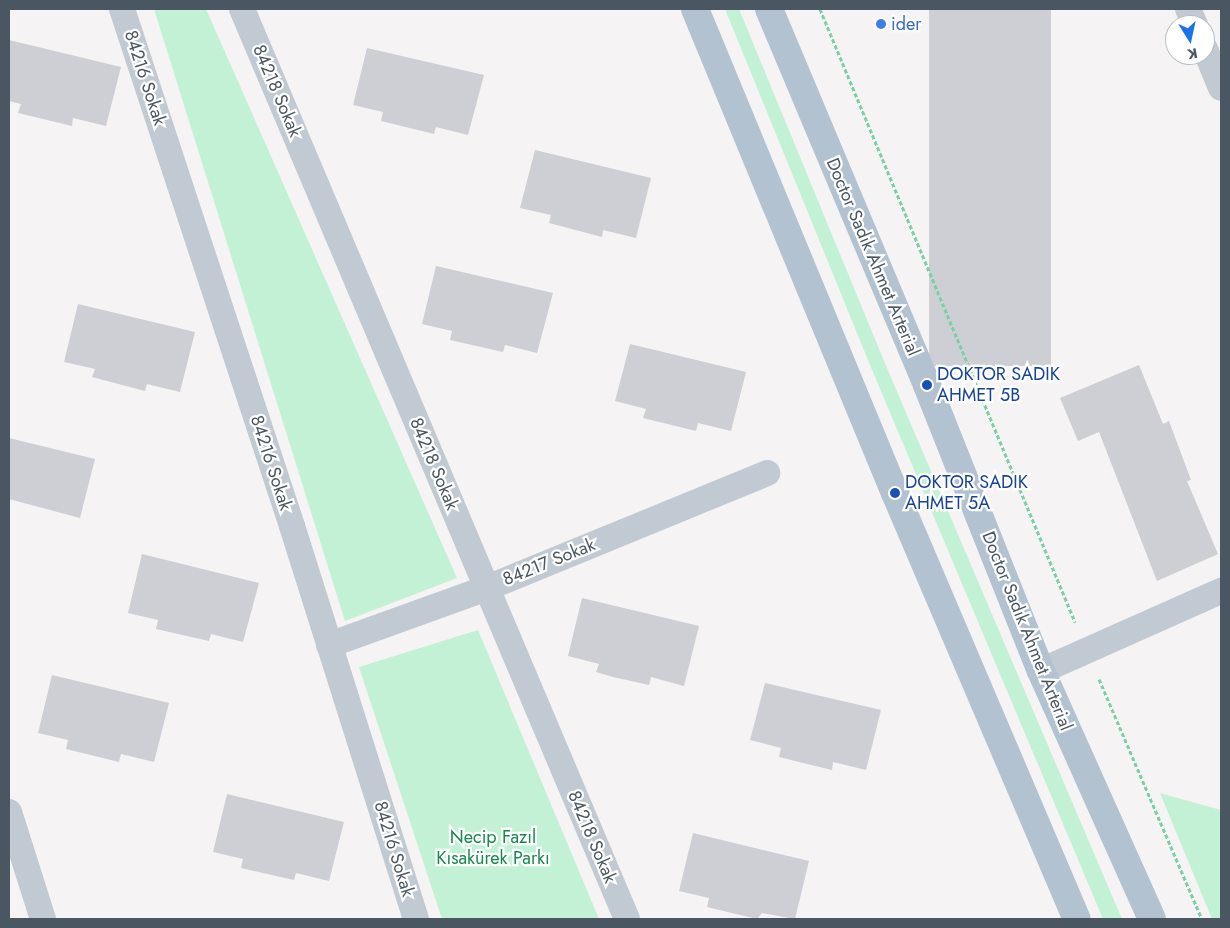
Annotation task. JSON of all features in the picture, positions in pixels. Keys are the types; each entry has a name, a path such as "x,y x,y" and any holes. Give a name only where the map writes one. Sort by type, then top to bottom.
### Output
{"main road":[{"path":"695,9 895,493 1077,919"},
{"name":"Doctor Sadık Ahmet Arterial","path":"769,9 927,386 1041,671 1152,919"}],"street":[{"name":"84216 Sokak","path":"122,9 416,919"},
{"name":"84218 Sokak","path":"242,9 627,919"},
{"path":"1212,65 1221,88"},
{"name":"84217 Sokak","path":"329,645 487,588 767,473"},
{"path":"1041,671 1221,591"},
{"path":"9,812 43,919"}],"path":[{"path":"820,9 1087,650 1202,919"}],"green space":[{"path":"154,9 206,9 457,578 345,621"},
{"path":"725,9 739,9 884,361 1122,919 1103,919 870,365"},
{"name":"Necip Fazıl Kısakürek Parkı","path":"478,630 599,919 442,919 359,667"},
{"path":"1160,793 1221,810 1221,919 1212,919"}],"building":[{"path":"929,9 1051,9 1051,366 929,366"},
{"path":"9,40 121,67 106,126 73,118 72,126 18,113 21,104 9,101"},
{"path":"367,48 484,75 468,135 436,127 434,134 381,121 383,112 353,105"},
{"path":"535,150 651,178 636,238 603,230 602,237 549,223 551,215 520,208"},
{"path":"436,266 553,293 537,353 505,345 503,352 450,340 452,331 422,324"},
{"path":"78,304 195,332 180,392 147,384 145,391 92,377 95,369 64,362"},
{"path":"630,344 746,372 731,431 698,423 696,431 643,418 646,409 615,401"},
{"path":"1139,365 1163,424 1169,421 1191,480 1187,481 1218,554 1157,581 1099,432 1078,441 1060,398"},
{"path":"9,438 95,459 80,518 9,499"},
{"path":"142,554 259,583 243,642 211,634 209,641 156,629 158,620 128,613"},
{"path":"582,598 699,626 684,686 651,677 649,685 613,677 596,672 599,664 568,656"},
{"path":"52,675 169,703 154,762 121,754 119,762 66,749 68,740 38,733"},
{"path":"765,683 881,710 866,770 833,762 832,770 779,757 781,748 750,740"},
{"path":"227,794 344,822 329,881 296,873 294,880 241,868 243,859 213,852"},
{"path":"693,833 809,861 795,919 762,913 757,919 707,907 709,898 679,891"}],"place":[{"name":"ider","path":"881,24"},
{"name":"DOKTOR SADIK AHMET 5B","path":"927,385"},
{"name":"DOKTOR SADIK AHMET 5A","path":"895,493"}]}
